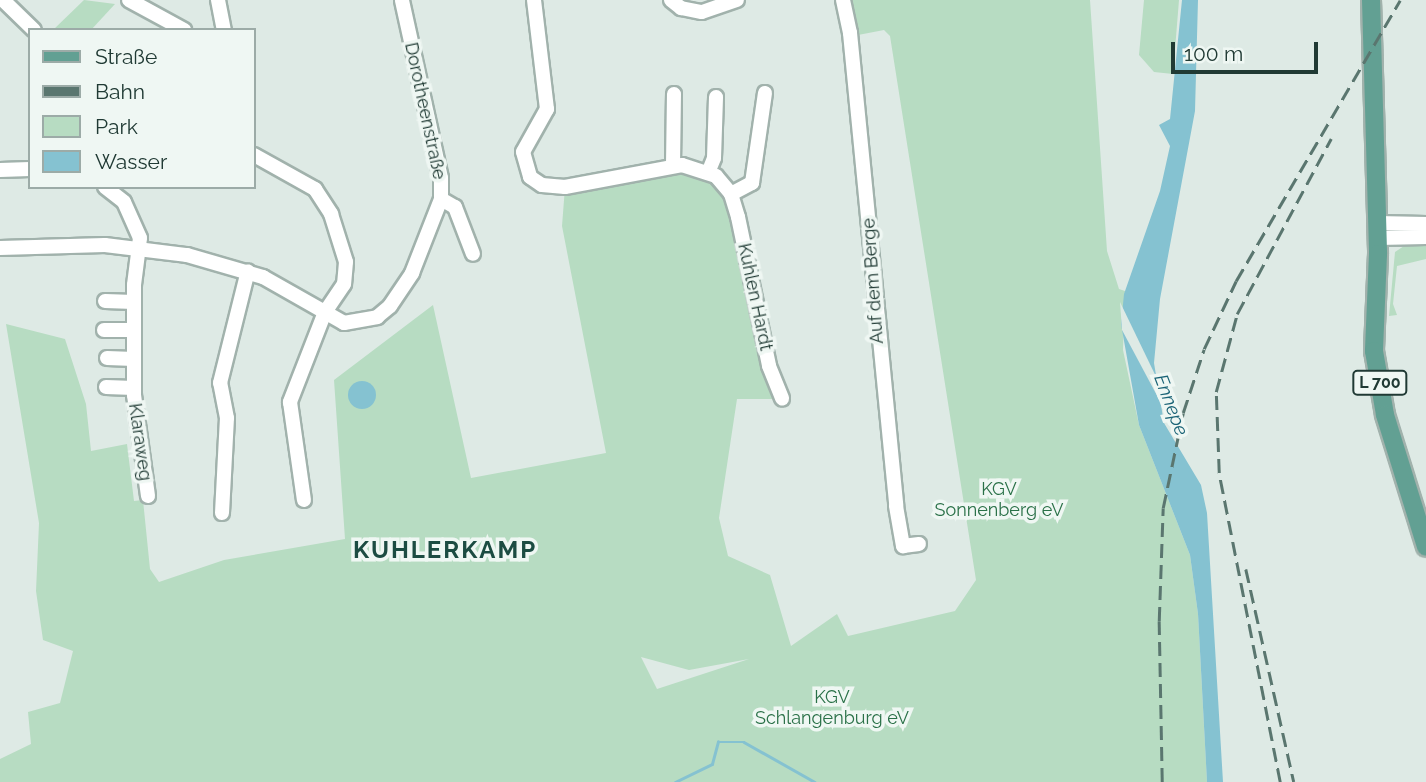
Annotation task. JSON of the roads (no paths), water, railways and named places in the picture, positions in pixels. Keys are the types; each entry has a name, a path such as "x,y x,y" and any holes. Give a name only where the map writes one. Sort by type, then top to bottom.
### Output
{"main road":[{"name":"L 700","path":"1371,0 1378,230 1374,351 1388,428 1426,547"}],"street":[{"path":"2,0 32,28"},
{"path":"129,0 180,28"},
{"path":"218,0 224,28"},
{"name":"Dorotheenstraße","path":"402,0 441,178 441,199 455,207 473,254"},
{"path":"534,0 547,93 545,113 523,152 530,177 542,185 565,187 673,165 708,173 731,194 752,183 765,93"},
{"path":"671,0 681,8 702,12 737,0"},
{"name":"Auf dem Berge","path":"843,0 850,33 896,506 903,546 919,544"},
{"path":"673,165 674,94"},
{"path":"708,173 714,158 716,97"},
{"path":"256,156 303,180 331,215 347,271 325,312 290,402 303,500"},
{"path":"0,170 28,169"},
{"name":"Klaraweg","path":"108,189 124,202 139,230 134,302 134,388 148,496"},
{"name":"Kuhlen Hardt","path":"731,194 769,366 782,399"},
{"path":"0,248 35,243 139,249 248,271 344,323 356,323 390,306 420,255 441,199"},
{"path":"1378,230 1426,224"},
{"path":"1378,230 1426,237"},
{"path":"222,513 227,418 220,383 248,271"},
{"path":"105,301 134,302"},
{"path":"104,330 134,330"},
{"path":"107,358 134,359"},
{"name":"Klaraweg","path":"106,387 134,388"}],"water":[{"path":"1182,0 1198,0 1195,111 1160,299 1154,363 1164,423 1201,485 1207,513 1223,782 1207,782 1198,614 1190,555 1139,425 1121,324 1124,294 1160,191 1170,146 1159,125 1170,119"},
{"path":"362,381 372,385 376,395 372,405 362,409 352,405 348,395 352,385"}],"waterway":[{"path":"675,782 712,764 718,742 744,742 815,782"}],"railway":[{"path":"1162,782 1159,621 1163,508 1183,413 1204,349 1236,281 1400,0"},
{"path":"1280,782 1219,473 1216,392 1237,314 1331,139"},
{"path":"1246,569 1294,782"}],"district":[{"name":"KUHLERKAMP","path":"445,550"}],"water label":[{"name":"Ennepe","path":"1171,405"}],"park label":[{"name":"KGV Sonnenberg eV","path":"999,500"},
{"name":"KGV Schlangenburg eV","path":"832,708"}]}
